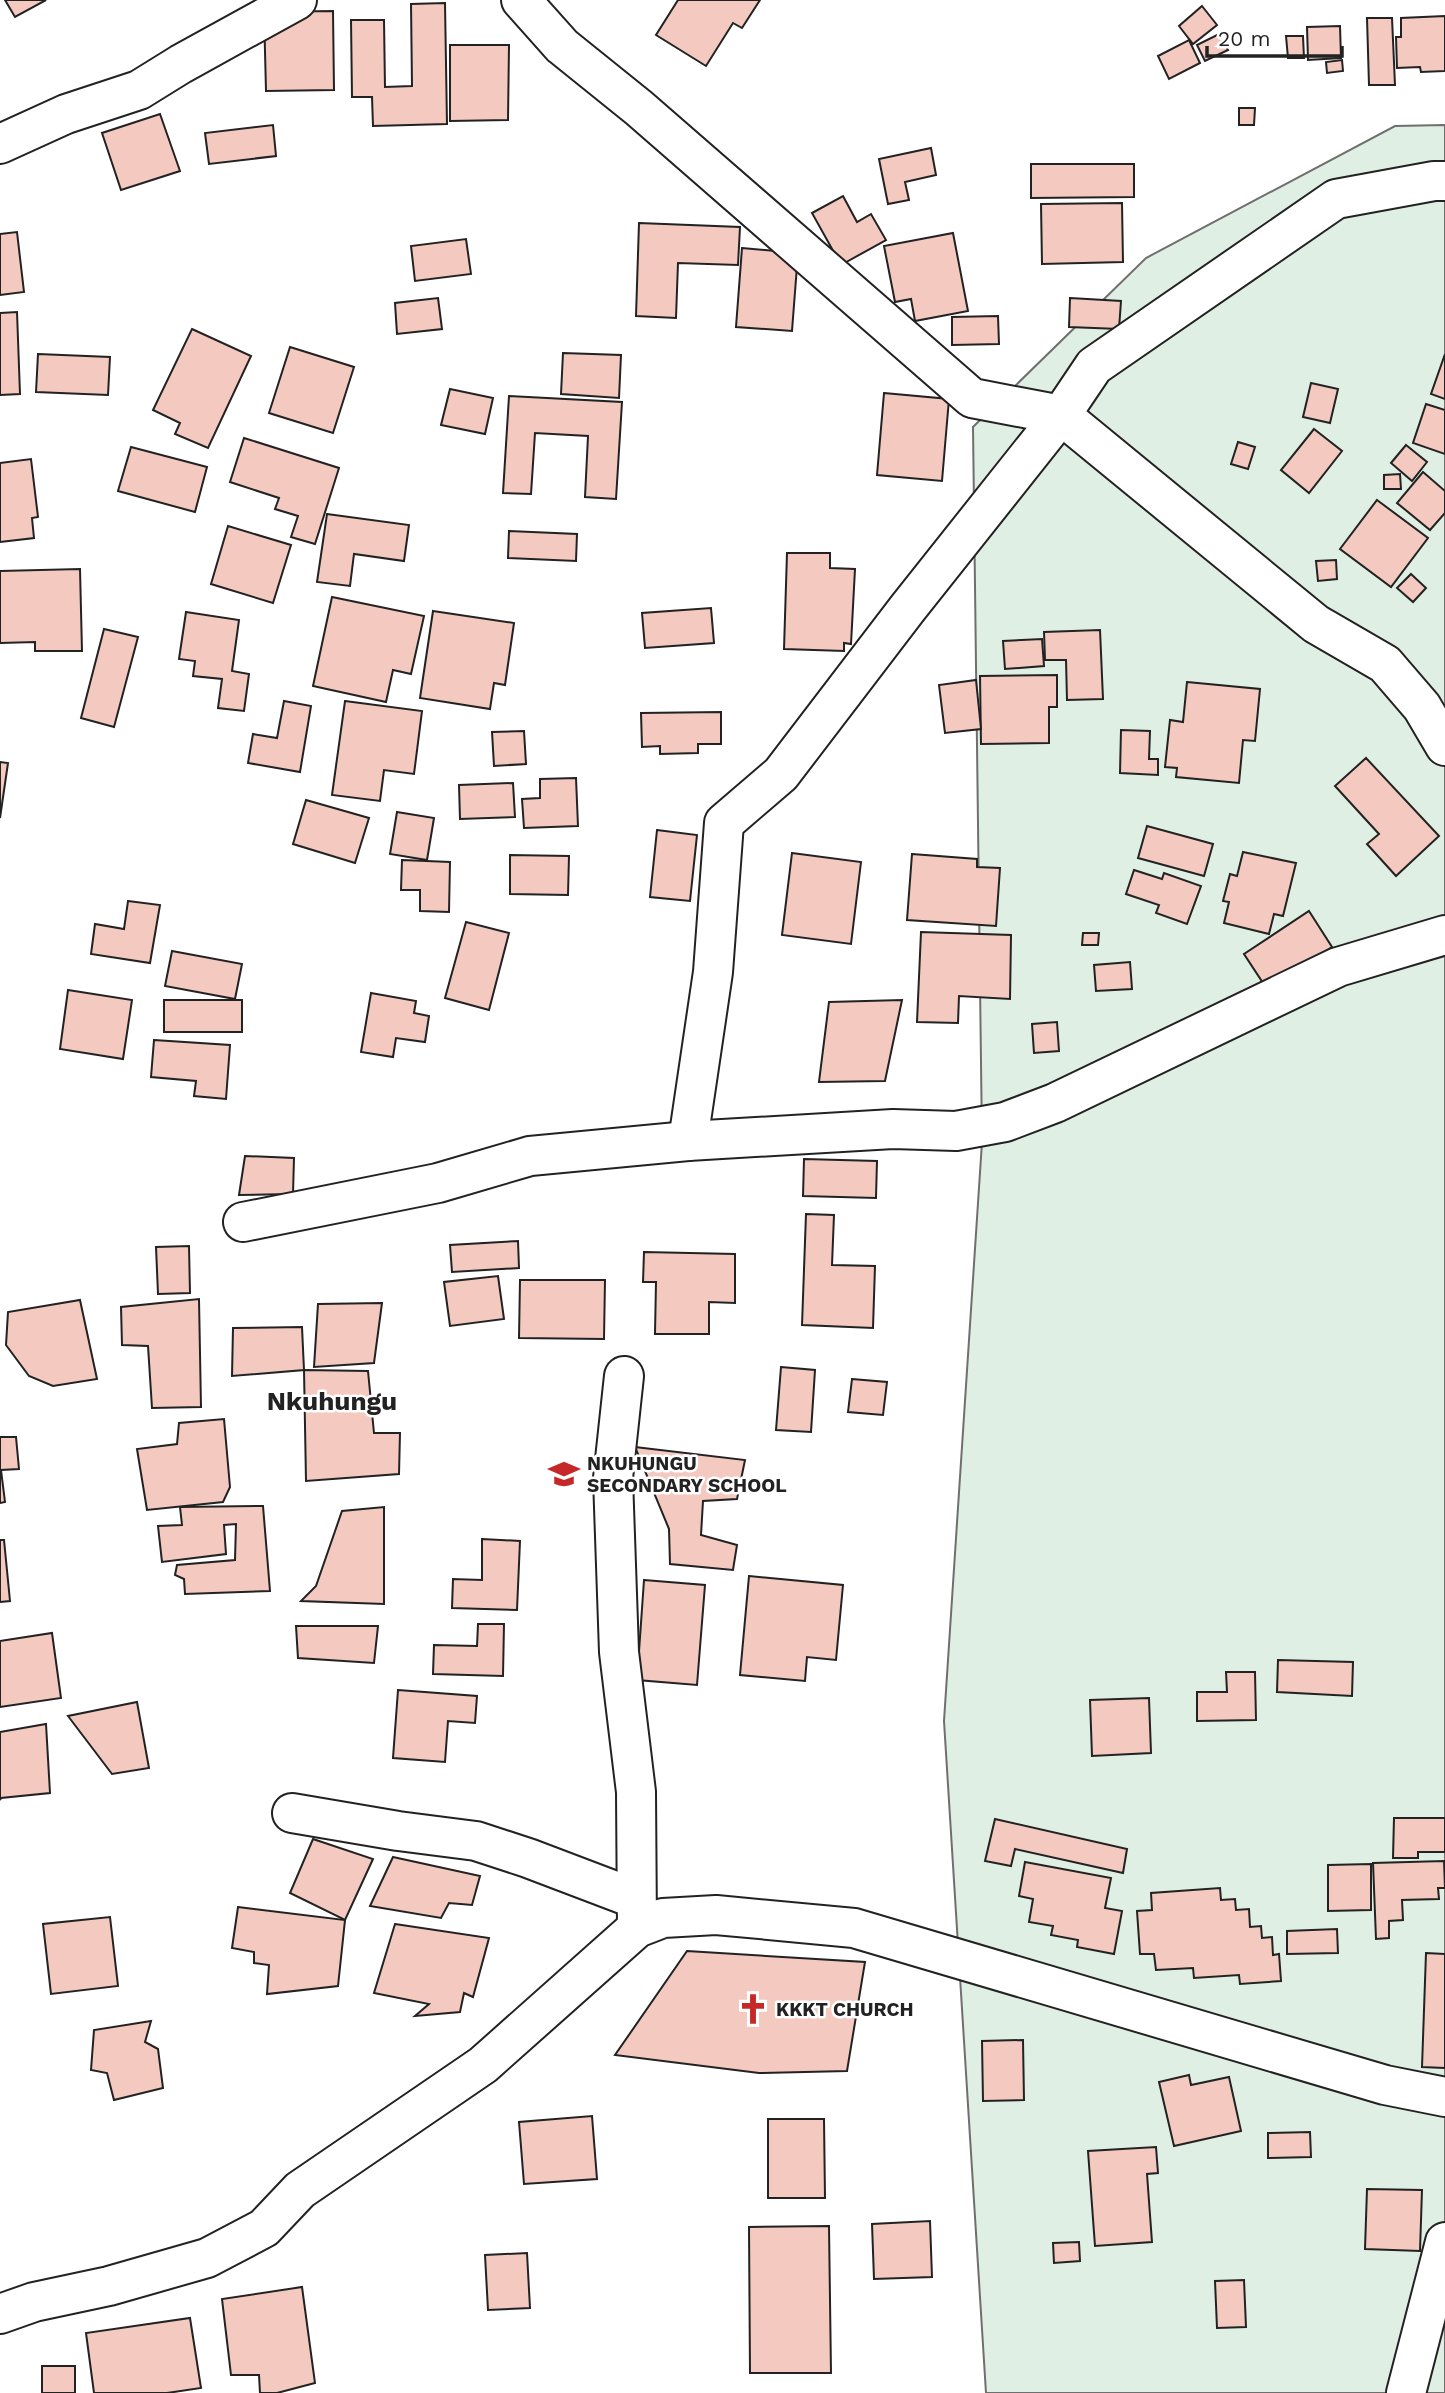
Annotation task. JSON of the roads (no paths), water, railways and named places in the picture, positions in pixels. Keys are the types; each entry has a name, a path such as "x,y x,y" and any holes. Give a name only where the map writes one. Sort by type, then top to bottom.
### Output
{"street":[{"path":"0,144 65,114 139,90 297,0"},
{"path":"521,0 562,46 639,108 972,398 1060,415 1316,624 1385,664 1422,707 1445,746"},
{"path":"688,1141 713,972 724,823 781,774 1060,415 1094,366 1336,199 1445,181"},
{"path":"243,1222 438,1183 530,1156 688,1141 893,1129 956,1130 1005,1122 1055,1103 1338,967 1445,935"},
{"path":"0,2314 34,2302 109,2286 207,2258 264,2228 300,2190 483,2065 637,1914 636,1792 619,1652 613,1478 624,1376"},
{"path":"292,1813 476,1841 637,1914 663,1918 716,1915 854,1928 1385,2085 1445,2097"},
{"path":"1406,2393 1445,2242"}],"place":[{"name":"NKUHUNGU SECONDARY SCHOOL","path":"564,1474"},
{"name":"KKKT CHURCH","path":"753,2009"}],"district":[{"name":"Nkuhungu","path":"332,1401"}]}
